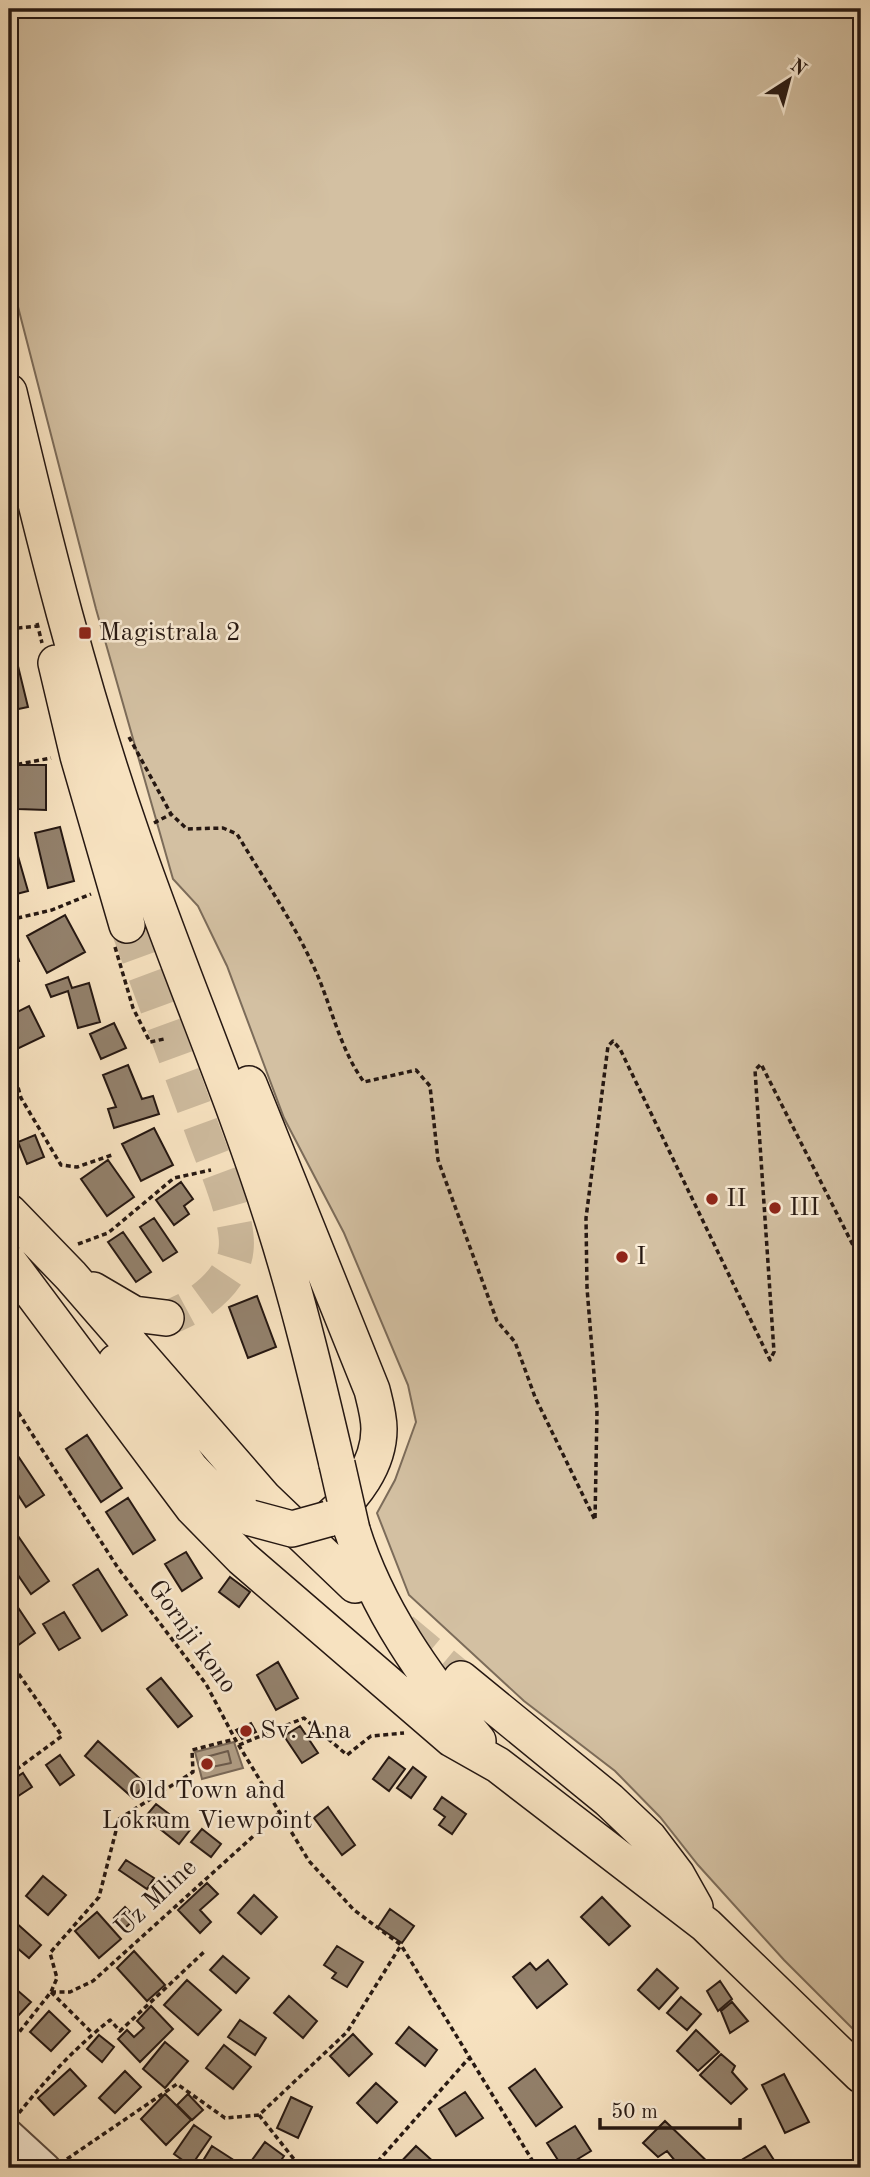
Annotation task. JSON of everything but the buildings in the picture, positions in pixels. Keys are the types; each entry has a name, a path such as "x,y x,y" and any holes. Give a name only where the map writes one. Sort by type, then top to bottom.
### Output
{"main road":[{"path":"9,392 42,533 109,766 162,919 228,1090 274,1222 303,1320 337,1464 340,1525 392,1624 415,1659 498,1765"},
{"path":"42,533 37,561 54,654 120,933"},
{"path":"162,919 188,945 200,964 372,1390 379,1428 374,1456 349,1501 340,1525"},
{"path":"9,1212 134,1314 166,1318"},
{"path":"9,1223 135,1387 191,1469 217,1496 251,1518 292,1529 340,1525"},
{"path":"72,1261 264,1498 355,1586"},
{"path":"9,1262 193,1508 243,1558 463,1747 498,1765 706,1925 861,2075"},
{"path":"461,1679 609,1800 649,1838 677,1875 706,1925"}],"street":[{"path":"11,2127 53,2166"}],"path":[{"path":"9,629 38,626"},
{"path":"123,725 171,814 187,829 223,828 237,834 293,924 317,973 350,1063 364,1082 416,1070 430,1086 439,1160 497,1321 515,1342 535,1397 595,1520 597,1411 587,1288 586,1218 608,1046 613,1041 620,1049 770,1360 774,1352 755,1070 761,1064 861,1261"},
{"path":"9,766 57,757"},
{"path":"9,919 52,910 99,891"},
{"path":"120,933 133,1007 150,1042 164,1039"},
{"path":"9,1055 20,1098 61,1165 77,1167 112,1155"},
{"path":"72,1261 174,1178 211,1170"},
{"name":"Gornji kono","path":"9,1398 118,1568 206,1684 235,1740 279,1813 330,1887 354,1910 401,1945 537,2168"},
{"path":"9,1660 62,1736 9,1775"},
{"path":"239,1745 304,1718 347,1755 371,1736 411,1732 426,1717"},
{"path":"9,2045 51,1992 57,1978 50,1952 99,1897 120,1819 193,1772 191,1750 235,1740"},
{"name":"Uz Mline","path":"51,1992 70,1992 93,1981 279,1813"},
{"path":"53,2166 177,2084 225,2118 259,2115 347,2032 401,1945"},
{"path":"11,2127 45,2079 93,2034 110,2020 120,2031 205,1951"},
{"path":"51,1992 93,2034"},
{"path":"372,2168 469,2058"},
{"path":"259,2115 300,2168"}],"shaded area":[{"path":"9,9 861,9 861,2037 784,1960 698,1865 660,1817 615,1771 524,1701 409,1595 377,1513 395,1480 416,1422 408,1385 344,1233 284,1118 227,966 198,906 173,879 96,609 9,272"}],"water":[{"path":"234,1742 243,1768 202,1779 195,1752"}],"tunnel":[{"path":"127,925 220,1177 231,1209 236,1238 233,1262 220,1283 200,1301 166,1318"},
{"path":"402,1630 461,1679"}],"place":[{"name":"Magistrala 2","path":"85,633"},
{"name":"II","path":"712,1199"},
{"name":"III","path":"775,1208"},
{"name":"I","path":"622,1257"},
{"name":"Sv. Ana","path":"246,1731"},
{"name":"Old Town and Lokrum Viewpoint","path":"207,1764"}]}
